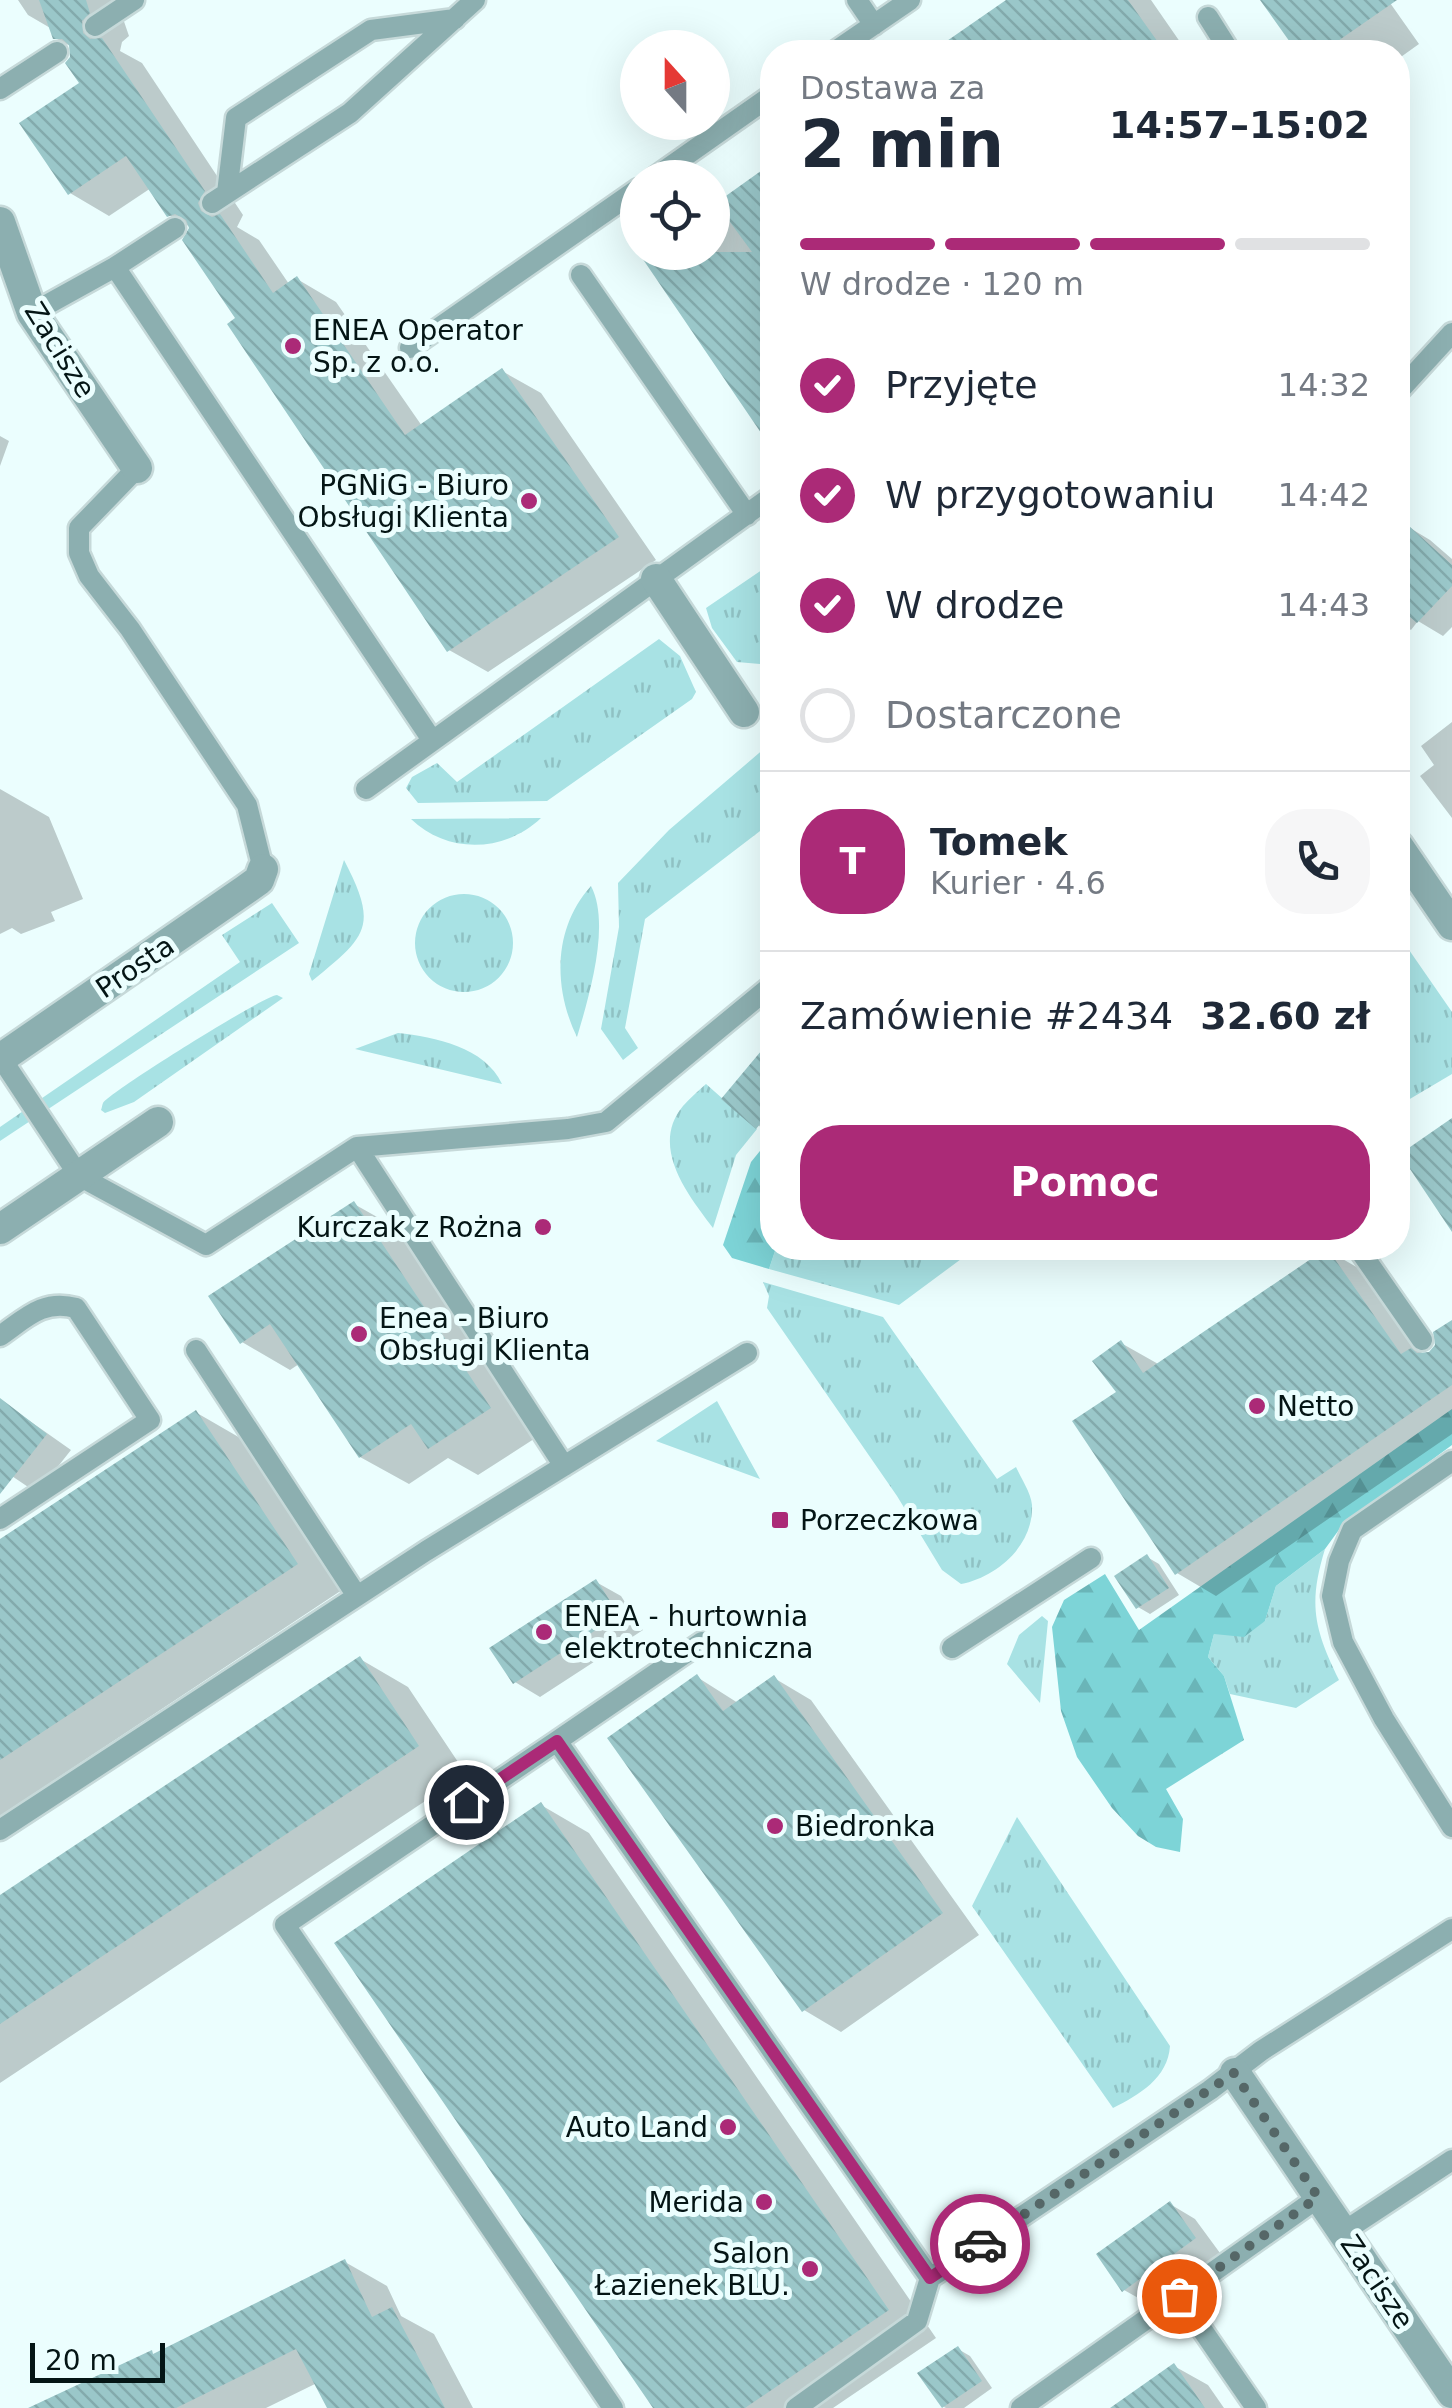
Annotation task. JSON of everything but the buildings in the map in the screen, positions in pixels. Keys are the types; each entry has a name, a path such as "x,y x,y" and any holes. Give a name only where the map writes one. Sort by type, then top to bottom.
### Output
{"street":[{"name":"Zacisze","path":"0,222 32,314 137,468"},
{"path":"656,580 744,712"},
{"path":"1410,864 1452,925"},
{"name":"Prosta","path":"0,1058 260,880 263,869"},
{"path":"0,1229 158,1122"},
{"name":"Zacisze","path":"1234,2073 1452,2393"}],"lane":[{"path":"95,26 134,0"},
{"path":"454,19 370,30 236,118 220,198 350,114 475,0"},
{"path":"857,0 874,25"},
{"path":"852,40 910,0"},
{"path":"1208,17 1222,40"},
{"path":"0,90 57,52"},
{"path":"680,160 760,103"},
{"path":"410,348 620,202"},
{"path":"32,314 175,228"},
{"path":"115,267 432,740"},
{"path":"581,275 747,515"},
{"path":"1410,379 1452,333"},
{"path":"137,468 79,528 79,554 90,576 247,805 263,869"},
{"path":"366,789 760,505"},
{"path":"0,1058 78,1176 206,1245 356,1148 568,1129 606,1122 760,995"},
{"path":"356,1148 564,1466"},
{"path":"1366,1260 1422,1340"},
{"path":"0,1336 57,1303 76,1308 150,1420 0,1518"},
{"path":"196,1350 358,1596"},
{"path":"0,1830 358,1596 747,1353"},
{"path":"1452,1461 1352,1530 1332,1596 1342,1642 1384,1720 1452,1827"},
{"path":"952,1648 1091,1558"},
{"path":"613,2408 285,1925 702,1642"},
{"path":"557,1741 930,2278"},
{"path":"796,2408 917,2321 930,2278 1234,2073 1261,2050 1452,1929"},
{"path":"1343,2232 1452,2160"},
{"path":"1021,2408 1318,2197"},
{"path":"1179,2296 1256,2408"}],"green space":[{"path":"760,571 760,664 737,662 712,628 706,608"},
{"path":"659,639 680,656 696,692 692,699 547,801 418,803 406,788 412,777 437,763 457,782"},
{"path":"760,752 760,831 645,919 625,1028 638,1048 623,1060 601,1029 619,927 618,883 669,830"},
{"path":"541,818 510,838 476,845 441,839 411,819"},
{"path":"344,860 362,901 362,929 345,953 312,981 309,974"},
{"path":"591,886 597,902 599,940 577,1037 564,999 561,959 569,920"},
{"path":"464,894 483,897 499,908 510,924 510,962 499,978 483,989 464,992 445,989 429,978 418,962 415,943 418,924 429,908 445,897"},
{"path":"272,903 299,943 0,1141 0,1127 240,962 222,935"},
{"path":"1410,951 1452,1012 1452,1074 1410,1099"},
{"path":"277,995 283,998 134,1102 105,1113 101,1110 112,1095 157,1064"},
{"path":"398,1033 458,1046 484,1061 502,1084 355,1049"},
{"path":"706,1084 757,1129 736,1155 713,1228 676,1170 670,1138 683,1106"},
{"path":"760,1151 760,1260 772,1260 769,1269 732,1258 723,1245 751,1162"},
{"path":"772,1260 960,1260 899,1305 769,1269"},
{"path":"763,1282 883,1317 997,1479 1016,1467 1032,1505 1027,1533 1011,1557 988,1574 961,1584 942,1570 897,1496 767,1308 769,1296"},
{"path":"717,1401 760,1479 656,1441"},
{"path":"1452,1409 1452,1445 1341,1527 1325,1549 1276,1586 1265,1621 1244,1637 1214,1634 1208,1657 1224,1676 1244,1740 1166,1789 1183,1819 1180,1852 1156,1847 1138,1836 1112,1808 1077,1757 1061,1711 1052,1627 1064,1600 1105,1574 1139,1630"},
{"path":"1325,1549 1316,1586 1316,1616 1339,1680 1296,1708 1230,1694 1224,1676 1208,1657 1214,1634 1265,1621 1276,1586"},
{"path":"1042,1616 1048,1621 1040,1703 1007,1664 1019,1635"},
{"path":"1017,1817 1170,2046 1158,2076 1113,2108 972,1906"}],"way so far":[{"path":"980,2244 1234,2073 1318,2197 1179,2296"}],"place":[{"name":"ENEA Operator Sp. z o.o.","path":"293,346"},
{"name":"PGNiG - Biuro Obsługi Klienta","path":"529,501"},
{"name":"Kurczak z Rożna","path":"543,1227"},
{"name":"Enea - Biuro Obsługi Klienta","path":"359,1334"},
{"name":"Netto","path":"1257,1406"},
{"name":"Porzeczkowa","path":"780,1520"},
{"name":"ENEA - hurtownia elektrotechniczna","path":"544,1632"},
{"name":"Biedronka","path":"775,1826"},
{"name":"Auto Land","path":"728,2127"},
{"name":"Merida","path":"764,2202"},
{"name":"Salon Łazienek BLU.","path":"810,2269"}],"route":[{"path":"466,1802 557,1741 930,2278 980,2244"}]}
